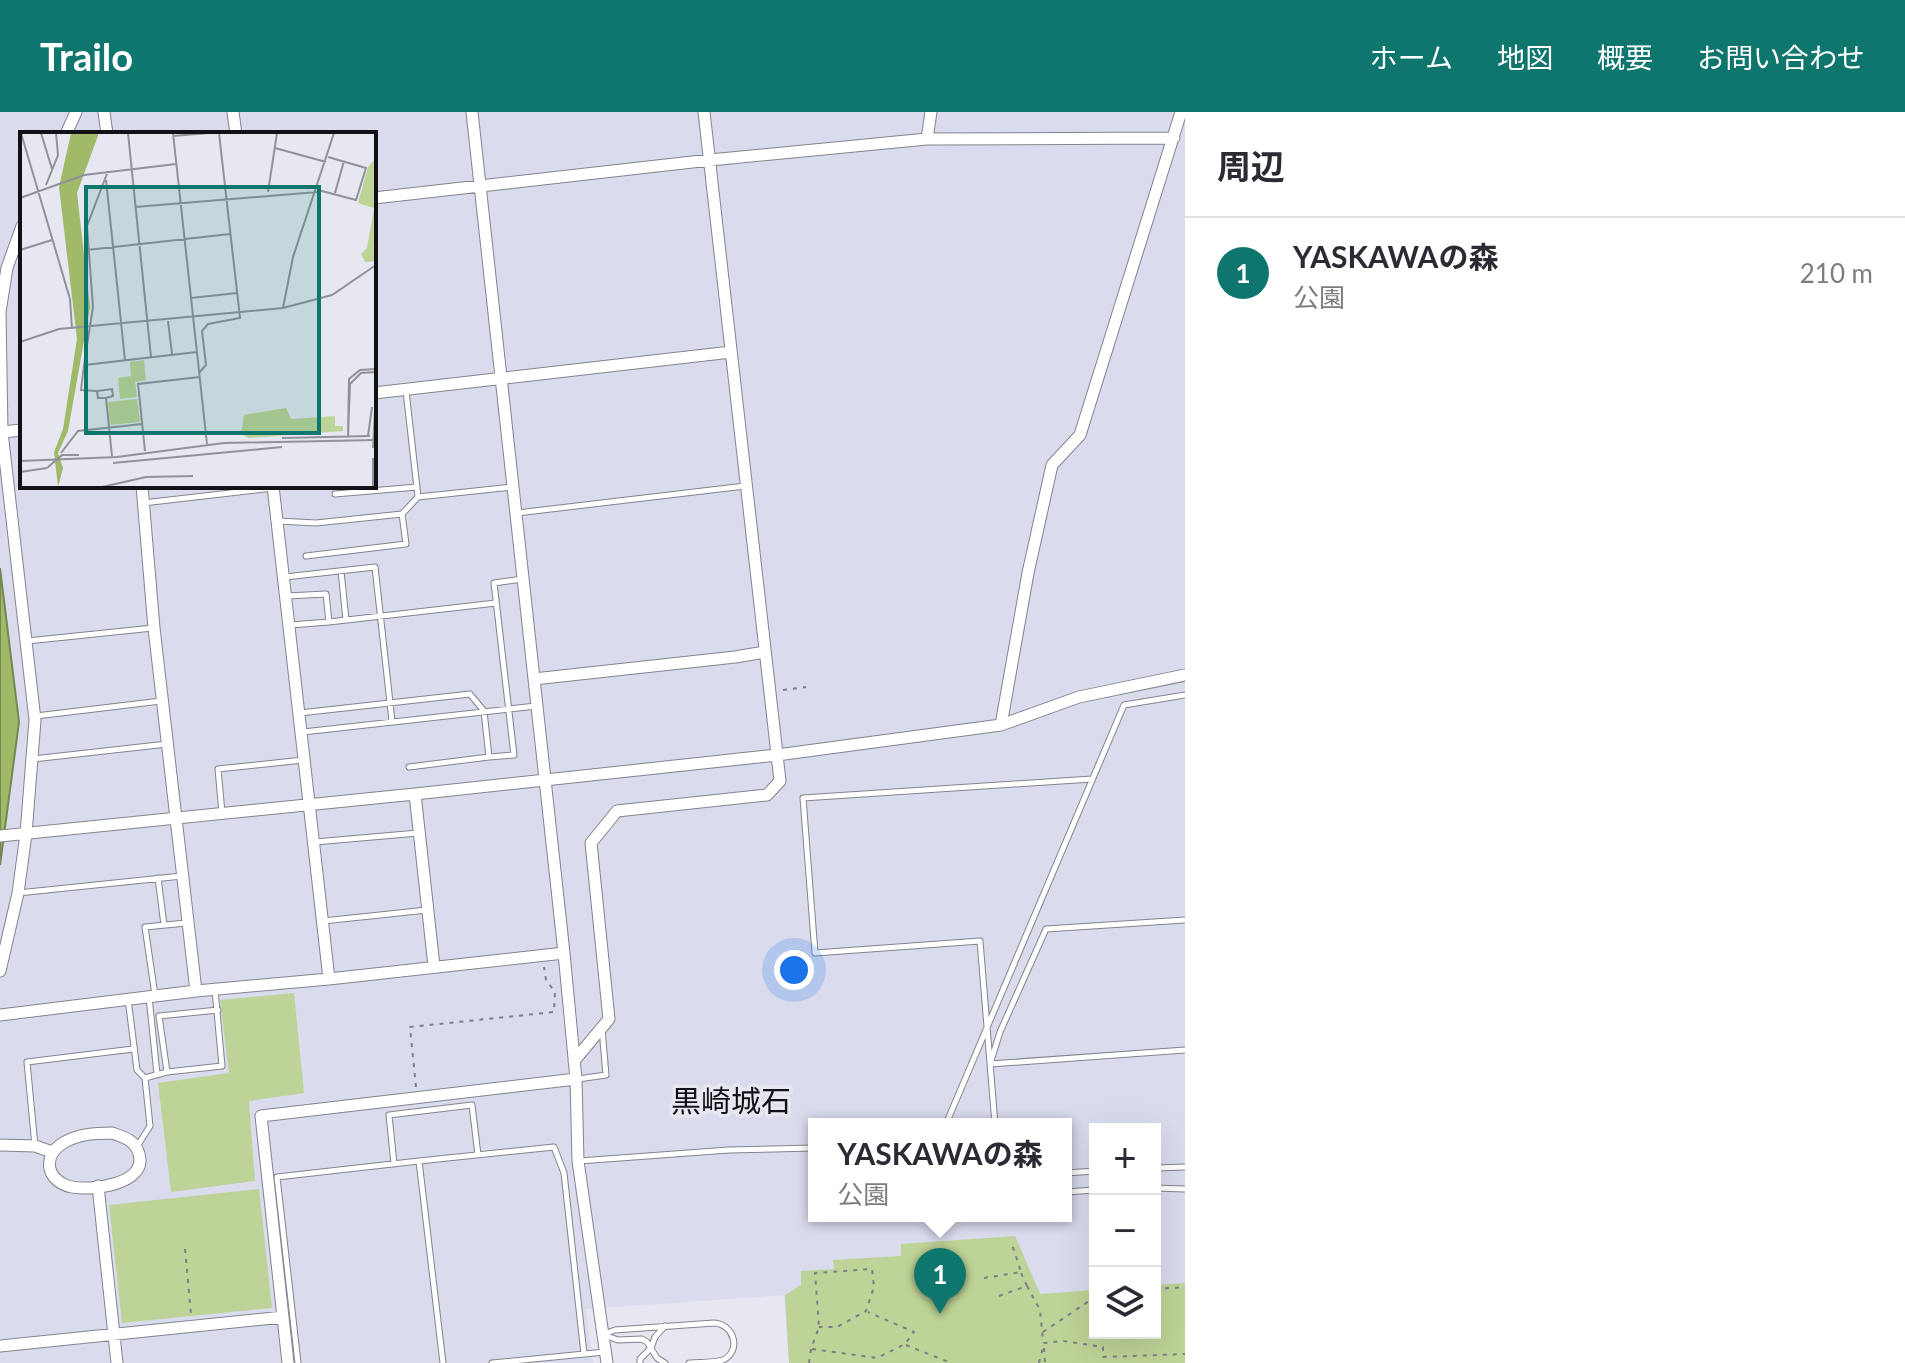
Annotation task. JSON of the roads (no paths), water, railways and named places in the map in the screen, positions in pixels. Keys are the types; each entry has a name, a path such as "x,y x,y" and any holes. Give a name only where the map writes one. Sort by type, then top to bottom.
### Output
{"street":[{"path":"67,132 76,112"},
{"path":"104,112 107,132"},
{"path":"233,112 236,132"},
{"path":"472,112 564,953 576,1079 578,1161 607,1358"},
{"path":"574,1061 609,1019 591,843 617,811 767,795 780,781 704,112"},
{"path":"927,139 931,112"},
{"path":"1001,725 1028,573 1052,465 1080,435 1179,130 1181,112"},
{"path":"376,198 927,139 1179,130"},
{"path":"0,971 18,893 35,717 2,432 0,312 7,268 20,232"},
{"path":"376,393 731,352"},
{"path":"2,432 20,430"},
{"path":"142,488 154,628 196,991"},
{"path":"274,488 329,979"},
{"path":"534,679 765,652"},
{"path":"4,836 777,755 1001,725 1079,697 1185,675"},
{"path":"415,794 434,966"},
{"path":"0,1015 128,998 564,953"},
{"path":"288,1363 261,1116 576,1079"},
{"path":"112,1133 128,1139 137,1147 141,1161 136,1174 123,1182 76,1188 61,1184 52,1176 49,1165 52,1152 75,1138 112,1133"},
{"path":"0,1145 35,1146 52,1152"},
{"path":"98,1186 117,1363"},
{"path":"0,1346 283,1317"}],"lane":[{"path":"406,390 418,497"},
{"path":"516,513 746,486"},
{"path":"335,494 417,487"},
{"path":"277,521 316,523 402,514 418,497 514,487"},
{"path":"143,503 266,488"},
{"path":"306,556 406,544 402,514"},
{"path":"284,577 375,567 392,721"},
{"path":"341,571 346,620"},
{"path":"409,767 514,755 494,583 523,579"},
{"path":"287,596 326,594 329,622"},
{"path":"290,625 496,603"},
{"path":"26,641 154,628"},
{"path":"300,713 470,694 484,711 489,757"},
{"path":"949,1118 1124,705 1185,695"},
{"path":"35,717 162,701"},
{"path":"302,732 537,706"},
{"path":"32,759 168,744"},
{"path":"222,814 218,769 304,760"},
{"path":"994,1118 980,941 815,953 803,798 1092,779"},
{"path":"314,842 418,833"},
{"path":"18,893 183,875"},
{"path":"158,878 164,925"},
{"path":"322,921 427,910"},
{"path":"990,1064 1000,1032 1046,929 1185,920"},
{"path":"157,1074 145,927 188,923"},
{"path":"145,1078 167,1072 222,1066 215,989"},
{"path":"128,998 133,1049 137,1070 145,1078 150,1126 137,1147"},
{"path":"167,1072 159,1016 218,1010"},
{"path":"576,1079 606,1075 601,1028"},
{"path":"35,1146 27,1062 133,1049"},
{"path":"990,1064 1185,1050"},
{"path":"394,1164 389,1115 472,1105 478,1155"},
{"path":"298,1363 277,1177 554,1147 564,1173 584,1354"},
{"path":"578,1161 729,1150 808,1148"},
{"path":"419,1161 443,1363"},
{"path":"1161,1168 1185,1167"},
{"path":"1161,1188 1185,1189"},
{"path":"603,1335 615,1330 714,1323 721,1323 729,1329 733,1341 730,1355 715,1362 689,1363"},
{"path":"640,1363 665,1326"},
{"path":"603,1335 618,1340 642,1339 665,1363"},
{"path":"492,1363 584,1354 607,1358"}],"place":[{"name":"YASKAWAの森","path":"940,1314"}],"district":[{"name":"黒崎城石","path":"731,1100"}]}
